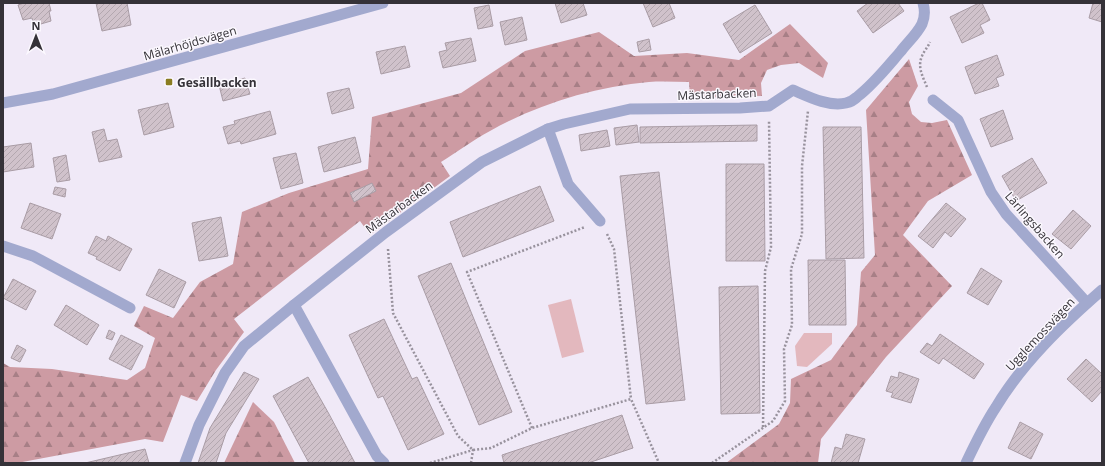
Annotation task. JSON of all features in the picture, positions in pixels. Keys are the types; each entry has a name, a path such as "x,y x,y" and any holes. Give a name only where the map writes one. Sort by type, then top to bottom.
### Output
{"street":[{"name":"Mälarhöjdsvägen","path":"3,103 53,94 383,3"},
{"name":"Mästarbacken","path":"185,463 199,425 225,373 244,346 386,232 482,162 548,129 630,109 740,108 769,106 793,90 828,102 846,103 856,99 890,64 919,30 923,22 925,11 923,3"},
{"name":"Lärlingsbacken","path":"933,100 958,120 991,192 1006,214 1087,303"},
{"path":"548,129 568,184 600,221"},
{"path":"3,246 33,256 130,308"},
{"name":"Ugglemossvägen","path":"966,463 982,429 996,405 1014,381 1036,354 1102,290"},
{"path":"294,305 378,456 384,463"}],"path":[{"path":"931,39 922,55 920,63 921,73 933,100"},
{"path":"712,463 773,421 785,401 784,349 792,325 791,269 802,234 802,166 810,97"},
{"path":"763,428 766,271 771,247 769,106"},
{"path":"532,428 467,272 600,221 614,249 631,399 659,463"},
{"path":"386,232 393,313 458,436 473,450"},
{"path":"430,463 473,450 491,448 532,428 631,399"},
{"path":"471,463 473,450"}],"green space":[{"path":"790,24 828,63 823,78 799,63 781,65 767,70 761,83 762,96 690,98 689,82 628,84 567,98 508,121 477,138 441,162 450,176 370,235 360,221 234,319 244,332 216,370 197,401 181,395 163,442 145,439 17,463 3,463 3,363 10,367 52,369 127,380 145,368 155,338 134,326 144,306 173,318 200,282 233,264 242,212 289,193 368,169 372,117 461,93 525,51 599,32 634,56 687,53 739,60"},
{"path":"909,59 918,86 909,102 912,114 921,122 932,123 947,120 972,175 928,201 903,235 952,286 886,357 821,439 818,463 726,463 779,424 790,403 791,379 831,360 857,325 861,272 875,255 866,110"},
{"path":"253,402 274,422 295,463 224,463"}],"shaded area":[{"path":"571,299 584,352 562,358 548,305"},
{"path":"804,333 832,333 832,344 807,367 797,366 795,346"}],"building":[{"path":"24,3 49,3 51,21 34,26 32,18 23,20 18,5"},
{"path":"96,3 127,3 131,25 102,31"},
{"path":"555,3 583,3 587,15 561,23"},
{"path":"643,3 669,3 675,18 653,27"},
{"path":"868,3 898,3 904,11 873,33 857,11"},
{"path":"979,3 982,3 990,20 980,25 984,33 962,43 950,17"},
{"path":"1093,3 1102,3 1102,22 1089,18"},
{"path":"489,5 493,26 478,29 474,8"},
{"path":"755,5 772,33 740,53 723,24"},
{"path":"522,17 527,40 505,45 500,22"},
{"path":"471,38 476,61 443,68 439,52 447,50 445,43"},
{"path":"649,39 651,50 639,52 637,42"},
{"path":"405,46 410,67 381,74 376,52"},
{"path":"997,55 1004,75 996,78 999,86 975,94 965,67"},
{"path":"245,78 250,94 223,101 219,85"},
{"path":"349,88 354,108 332,114 327,93"},
{"path":"168,103 174,127 144,135 138,110"},
{"path":"1003,110 1013,139 991,147 980,119"},
{"path":"270,111 276,134 241,144 240,141 228,144 223,127 235,124 234,121"},
{"path":"637,125 639,142 616,145 614,128"},
{"path":"757,125 757,141 640,143 640,127"},
{"path":"823,127 861,127 864,258 826,259"},
{"path":"104,129 107,141 117,139 122,157 99,162 92,132"},
{"path":"607,130 610,146 581,151 579,135"},
{"path":"355,137 361,162 324,172 318,147"},
{"path":"31,143 34,167 3,172 3,147"},
{"path":"296,153 303,183 281,189 273,158"},
{"path":"66,155 70,180 57,182 53,158"},
{"path":"1032,158 1047,183 1016,201 1002,176"},
{"path":"726,164 764,164 765,261 726,261"},
{"path":"659,172 685,400 646,404 620,176"},
{"path":"372,183 376,191 354,202 350,193"},
{"path":"540,186 554,221 463,257 450,222"},
{"path":"55,187 66,189 65,197 53,194"},
{"path":"30,203 61,214 52,239 21,228"},
{"path":"946,203 966,219 951,237 945,232 933,248 918,236"},
{"path":"1073,210 1091,226 1071,249 1052,234"},
{"path":"221,217 228,256 199,261 192,223"},
{"path":"96,236 106,241 108,236 132,249 120,271 96,259 97,257 88,253"},
{"path":"808,260 845,260 846,325 809,325"},
{"path":"451,263 512,412 479,425 418,276"},
{"path":"981,268 1002,281 988,305 967,293"},
{"path":"159,269 186,282 174,308 146,295"},
{"path":"13,279 36,291 26,310 3,298"},
{"path":"758,286 760,413 721,414 719,287"},
{"path":"66,305 99,325 87,345 54,325"},
{"path":"384,319 412,379 417,377 444,434 408,450 383,396 378,398 349,335"},
{"path":"109,330 115,333 112,340 106,338"},
{"path":"940,334 984,364 974,379 943,358 939,364 920,352 927,343 932,346"},
{"path":"121,335 143,346 131,370 109,359"},
{"path":"17,345 26,350 20,362 11,358"},
{"path":"1086,359 1102,374 1102,391 1092,402 1067,379"},
{"path":"244,372 259,379 226,433 216,463 198,463 210,428"},
{"path":"899,372 919,379 911,403 891,397 893,393 886,391 891,376 898,378"},
{"path":"308,377 355,463 309,463 273,396"},
{"path":"622,415 633,448 588,463 504,463 502,455"},
{"path":"1020,422 1043,434 1031,459 1008,448"},
{"path":"846,434 865,439 858,463 831,463 835,447 842,449"},
{"path":"145,449 149,463 85,463"}],"place":[{"name":"Gesällbacken","path":"169,82"}]}
